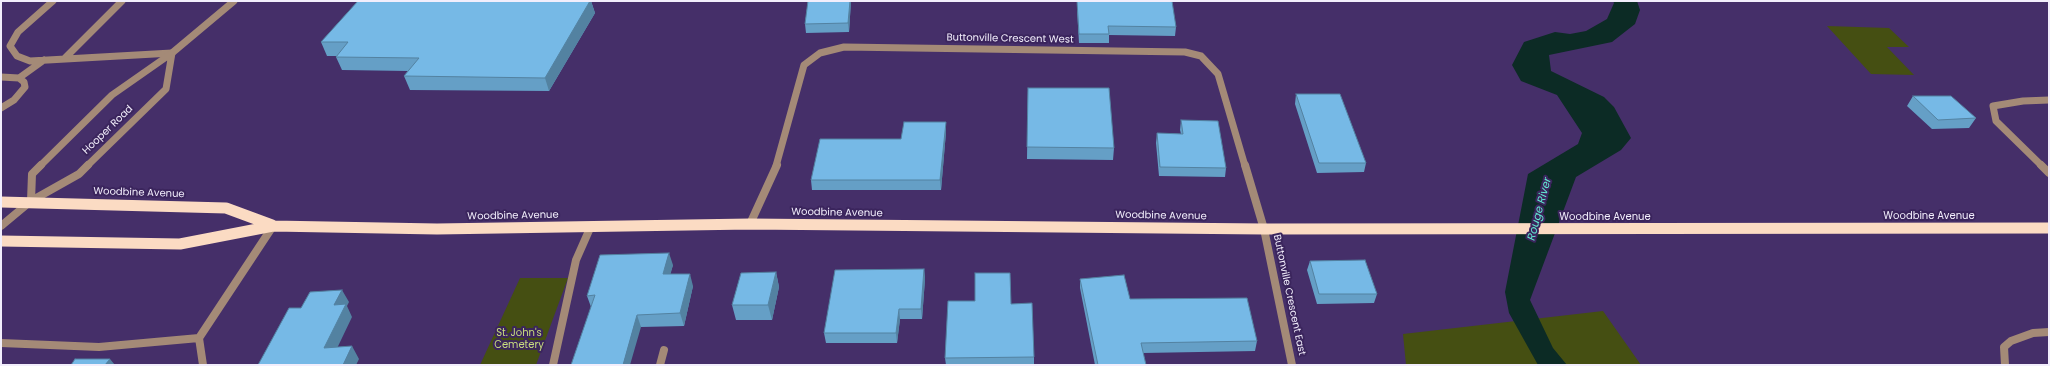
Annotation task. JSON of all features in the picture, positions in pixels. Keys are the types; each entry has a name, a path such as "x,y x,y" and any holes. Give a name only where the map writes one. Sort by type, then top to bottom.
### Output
{"main road":[{"name":"Woodbine Avenue","path":"1,202 31,201 226,208 273,226"},
{"name":"Woodbine Avenue","path":"1,241 180,244 273,226 437,229 750,224 1264,229 2049,228"}],"street":[{"path":"53,1 18,32 10,46 17,56 30,61 172,53"},
{"path":"64,59 122,1"},
{"path":"31,201 32,174 112,95 172,53 234,1"},
{"name":"Buttonville Crescent West","path":"750,224 780,158 804,65 820,53 844,47 884,47 1185,52 1201,56 1218,74 1264,229"},
{"name":"Hooper Road","path":"1,226 31,201 79,174 166,89 172,53"},
{"path":"19,78 44,60"},
{"path":"1,77 19,78 24,82 26,87 14,100 1,108"},
{"path":"2049,100 2023,101 1993,106 1996,121 2049,173"},
{"path":"203,365 199,338 273,226"},
{"path":"553,365 576,260 591,226"},
{"name":"Buttonville Crescent East","path":"1264,229 1292,365"},
{"path":"2005,365 2004,347 2011,341 2033,333 2049,332"},
{"path":"1,343 100,347 199,338"},
{"path":"660,365 664,350"}],"green space":[{"path":"1827,26 1889,28 1909,47 1887,47 1914,75 1871,74"},
{"name":"St. John's Cemetery","path":"520,278 568,278 536,365 480,365"},
{"path":"1603,311 1641,365 1406,365 1403,334"}],"water":[{"name":"Rouge River","path":"1613,1 1637,1 1640,10 1635,24 1612,42 1549,55 1551,71 1604,97 1614,107 1631,138 1621,150 1576,177 1530,300 1553,348 1567,365 1538,365 1509,313 1505,292 1528,174 1578,144 1582,133 1557,95 1521,81 1512,65 1524,42 1555,32 1570,34 1586,31 1607,19 1614,3"}],"building":[{"path":"358,1 590,1 545,78 404,76 419,58 336,57 348,42 321,42"},
{"path":"808,1 850,1 848,23 805,24"},
{"path":"1077,1 1172,1 1176,27 1108,26 1109,34 1079,34"},
{"path":"1028,88 1109,88 1114,148 1027,147"},
{"path":"1296,94 1340,94 1366,163 1319,163"},
{"path":"1913,96 1951,96 1976,118 1938,120"},
{"path":"1181,120 1218,121 1226,168 1160,167 1157,133 1183,134"},
{"path":"904,122 946,122 940,180 811,180 820,139 901,139"},
{"path":"669,253 663,274 690,274 680,313 637,315 623,365 571,365 595,295 587,296 600,255"},
{"path":"1365,260 1377,294 1319,294 1310,261"},
{"path":"924,269 921,309 899,309 896,333 824,333 835,270"},
{"path":"776,272 768,305 732,305 741,273"},
{"path":"975,273 1010,273 1011,304 1032,303 1034,357 945,358 948,301 975,301"},
{"path":"1124,275 1130,299 1247,298 1257,341 1141,343 1146,365 1098,365 1080,279"},
{"path":"342,290 334,305 346,304 324,348 352,346 343,365 258,365 289,308 301,308 310,292"},
{"path":"75,359 110,359 105,365 71,365"}]}
